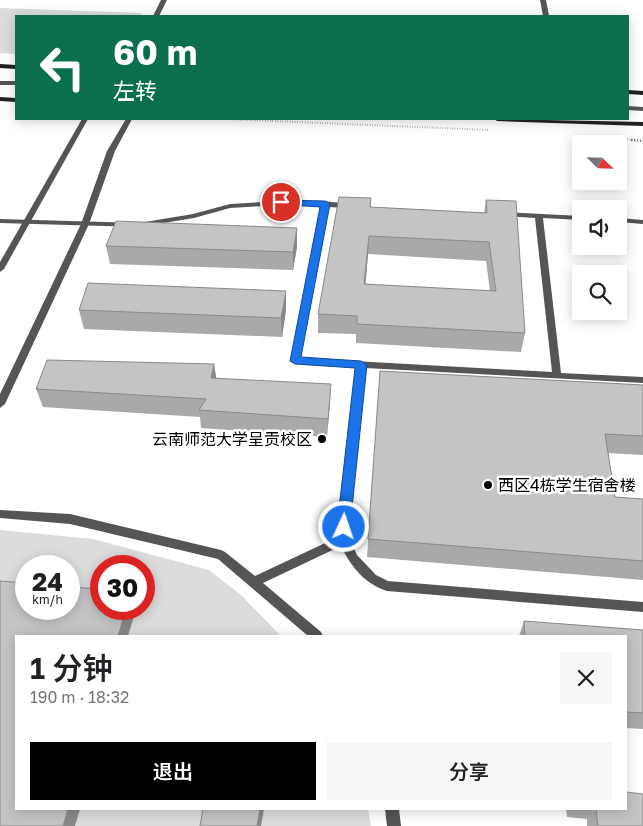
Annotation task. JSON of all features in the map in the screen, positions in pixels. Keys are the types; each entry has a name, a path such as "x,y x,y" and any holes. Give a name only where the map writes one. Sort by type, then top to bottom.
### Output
{"main road":[{"path":"0,66 15,67"},
{"path":"629,92 643,93"},
{"path":"0,99 15,100"},
{"path":"526,120 643,124"}],"street":[{"path":"156,15 164,0"},
{"path":"543,0 546,15"},
{"path":"0,83 15,83"},
{"path":"629,108 643,109"},
{"path":"0,269 84,120"},
{"path":"0,404 85,224 111,151 128,120"},
{"path":"0,221 139,225 194,216 230,206 281,202 362,207"},
{"path":"325,204 295,361 643,380"},
{"path":"489,214 572,218"},
{"path":"539,216 557,376"},
{"path":"627,221 643,222"},
{"path":"361,365 344,514 344,540 353,558 372,579 387,586 643,606"},
{"path":"0,514 70,519 221,555 316,635"},
{"path":"254,582 344,540"},
{"path":"392,810 394,826"}],"path":[{"path":"249,120 489,130"},
{"path":"628,139 643,141"}],"shaded area":[{"path":"0,8 142,13 141,15 15,15 15,54 0,53"},
{"path":"0,530 93,539 153,555 90,555 90,620 155,620 155,556 209,570 241,595 280,635 15,635 15,810 368,810 371,826 0,826"}],"building":[{"path":"339,197 371,198 370,207 487,213 486,200 516,201 525,333 357,324 357,316 318,314","holes":["369,236 489,242 496,291 364,284"]},
{"path":"116,221 297,228 293,252 106,246"},
{"path":"88,283 286,291 281,318 79,310"},
{"path":"47,360 214,364 211,378 331,384 328,419 199,410 206,399 36,389"},
{"name":"西区4栋学生宿舍楼","path":"380,371 643,385 643,436 605,434 615,497 643,499 643,561 368,539"},
{"path":"0,581 15,582 15,620 80,620 80,588 90,588 90,620 123,620 118,635 15,635 15,810 68,810 63,826 0,826"},
{"path":"524,621 643,630 643,713 627,712 627,635 525,635"},
{"path":"627,792 643,794 643,826 598,826 596,810 627,810"},
{"path":"203,810 260,810 257,826 200,826"}],"place":[{"name":"云南师范大学呈贡校区","path":"322,439"},
{"name":"西区4栋学生宿舍楼","path":"488,485"}],"route":[{"path":"281,202 325,204 295,361 361,365 344,527"}]}
